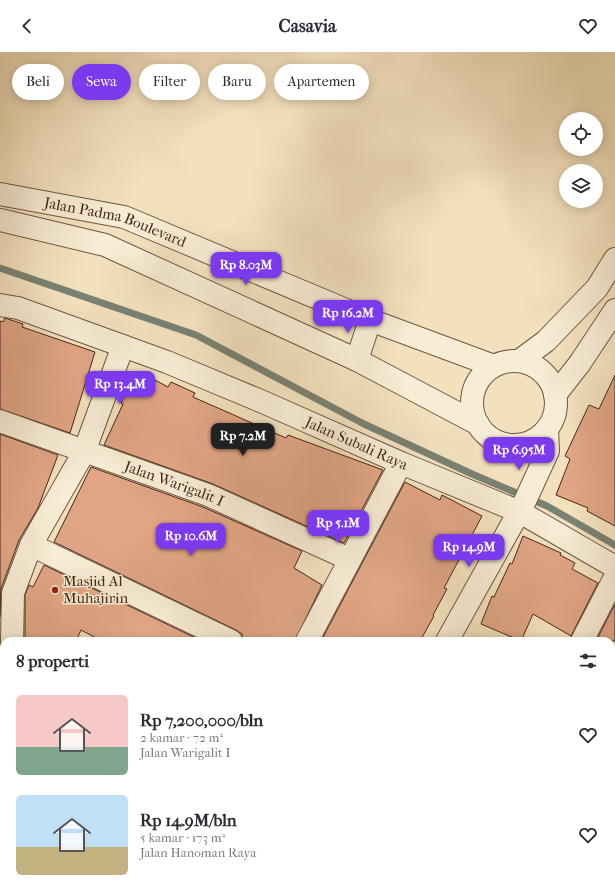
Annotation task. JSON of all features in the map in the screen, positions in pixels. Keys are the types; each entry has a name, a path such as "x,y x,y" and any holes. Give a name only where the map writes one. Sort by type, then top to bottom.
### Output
{"street":[{"name":"Jalan Padma Boulevard","path":"0,194 124,218 370,320 494,366"},
{"name":"Jalan Padma Boulevard","path":"0,220 105,245 357,360 478,424"},
{"path":"519,361 546,341 597,288 615,259"},
{"name":"Jalan Subali Raya","path":"0,305 18,308 167,362 263,402 401,463 525,501 615,567"},
{"path":"555,395 580,363 615,310"},
{"path":"357,360 370,320"},
{"path":"12,637 13,593 31,545 84,452 123,346"},
{"path":"514,445 528,442 539,437 547,429 553,418 556,406 555,395 551,382 543,372 532,365 519,361 506,362 494,366 484,374 474,392 473,412 478,424 487,435 500,442 514,445 532,454 539,468"},
{"name":"Jalan Warigalit I","path":"0,421 13,424 84,452 111,459 208,495 349,558"},
{"path":"449,637 525,501 548,451 547,429"},
{"path":"309,637 349,558 401,463"},
{"path":"31,545 224,637"},
{"path":"584,637 615,576"}],"building":[{"path":"5,318 23,324 22,327 95,352 70,433 0,409 0,321 3,322"},
{"path":"138,371 168,387 171,382 195,393 193,397 286,438 288,435 383,470 344,543 213,484 104,445 123,404 121,403"},
{"path":"615,375 615,526 587,511 588,508 556,495 570,459 565,456 589,405 599,409"},
{"path":"0,434 58,455 38,508 19,540 1,589 0,617"},
{"path":"91,467 203,507 302,551 294,568 322,585 297,637 242,637 242,634 236,630 54,542"},
{"path":"405,482 440,500 442,495 482,516 444,588 447,589 422,637 323,637"},
{"path":"523,536 561,553 560,555 575,563 572,569 598,583 571,636 533,614 523,637 512,637 481,624 492,596 494,597 510,563 512,564"},
{"path":"44,565 194,637 94,637 81,630 78,637 25,637 25,595 29,585 33,587"},
{"path":"615,604 615,637 598,637"}],"waterway":[{"path":"0,268 196,335 364,424 472,474 547,506 615,545"}],"place":[{"name":"Masjid Al Muhajirin","path":"55,590"}]}
